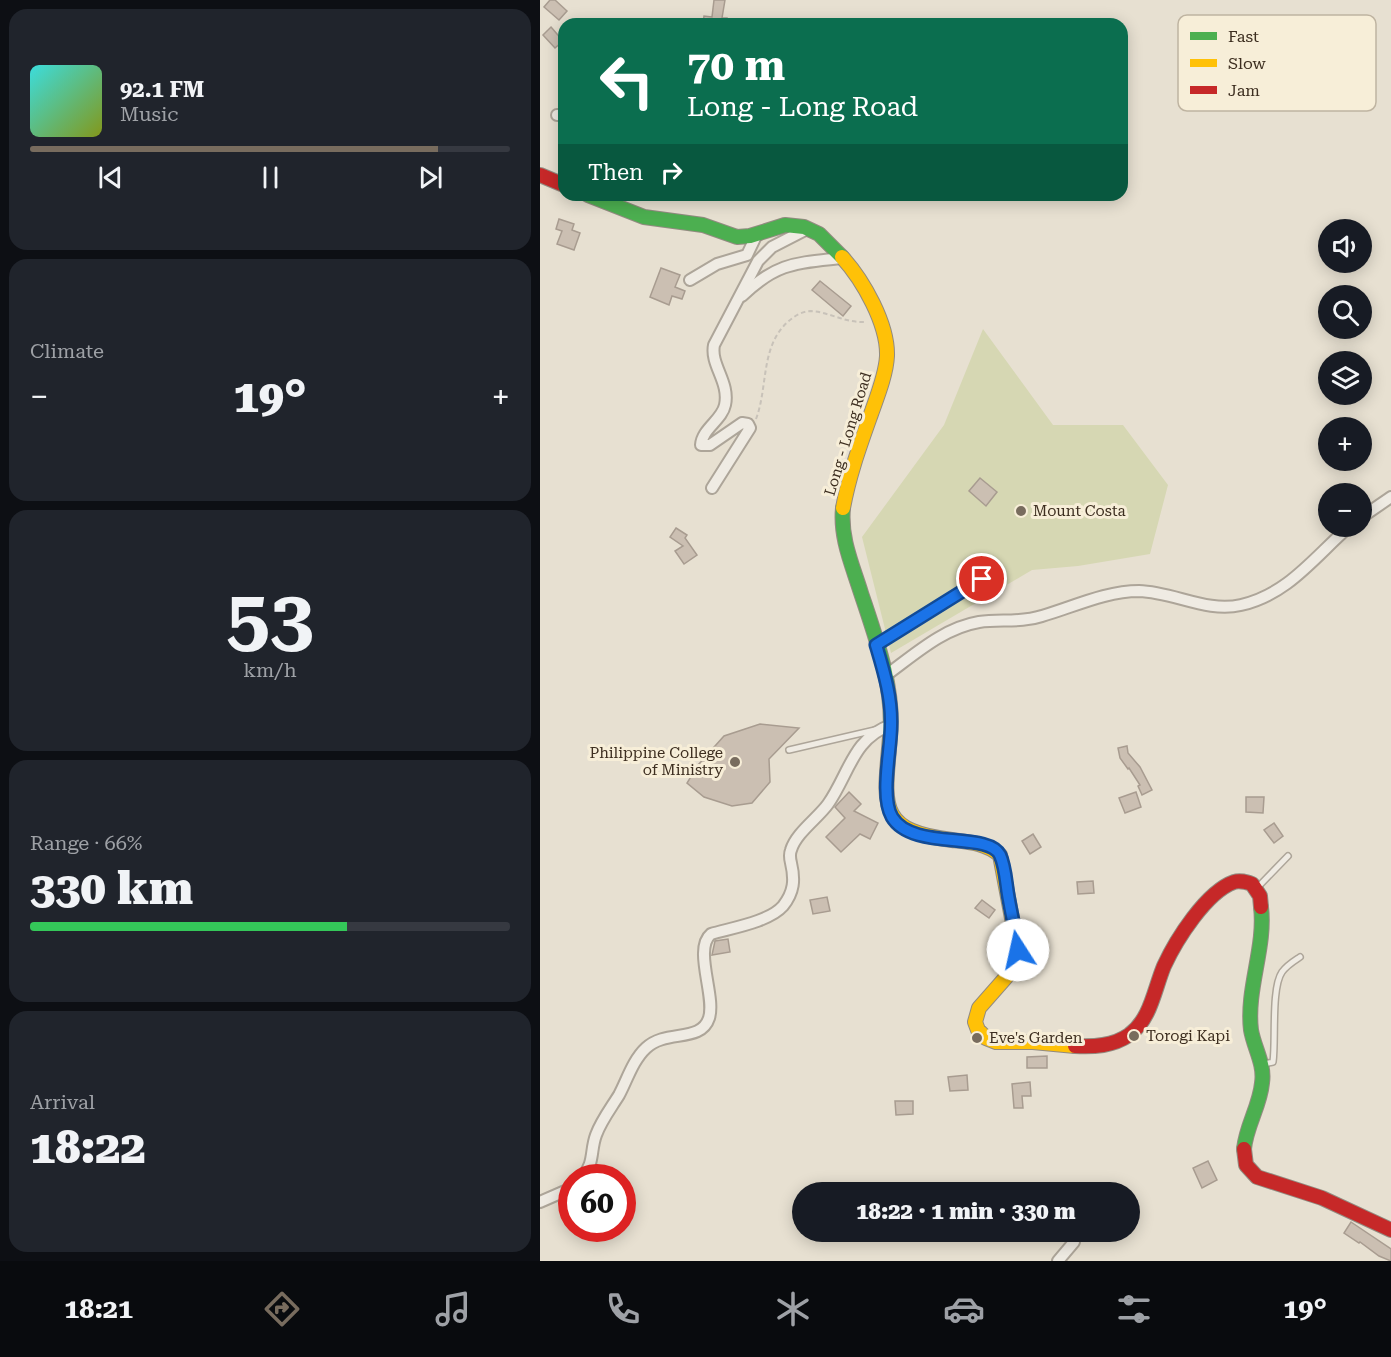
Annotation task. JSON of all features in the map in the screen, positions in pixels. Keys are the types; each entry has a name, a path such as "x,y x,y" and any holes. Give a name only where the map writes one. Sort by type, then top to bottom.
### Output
{"main road":[{"path":"540,175 558,182"},
{"path":"605,201 643,217 705,226 742,237 784,225 808,228"},
{"name":"Long - Long Road","path":"808,228 824,239 855,272 880,318 888,346 885,368 850,474 842,520 842,533 889,691 891,725 888,806 893,818 904,828 917,834 930,838 986,845 993,847 1000,855 1018,950 1007,976 976,1011 975,1024 981,1036 996,1042 1022,1041 1083,1045 1119,1041 1139,1026 1147,1014 1164,966 1189,923 1211,900 1234,882 1246,882 1256,889"},
{"path":"1256,889 1262,911 1251,1005 1252,1032 1262,1064 1262,1086 1244,1146 1243,1157 1246,1166 1259,1178 1320,1197 1361,1214 1391,1230"}],"street":[{"path":"712,488 750,428 746,423 742,423 710,445 700,445 725,404 724,381 712,351 716,340 758,261 772,247 808,228"},
{"path":"690,280 717,264 747,255 757,234"},
{"path":"735,303 773,271 800,262 842,258"},
{"path":"1372,510 1391,497"},
{"path":"885,676 923,648 964,626 988,621 1028,620 1072,605 1115,595 1138,591 1182,598 1214,608 1242,605 1281,589 1315,561 1339,537"},
{"path":"590,1164 593,1158 596,1134 637,1059 646,1047 661,1038 698,1032 705,1026 711,1007 705,961 707,937 775,913 782,906 795,882 790,856 793,846 827,805 853,756 876,730 891,725"},
{"path":"540,1202 558,1194"},
{"path":"1058,1261 1074,1242"}],"lane":[{"path":"876,645 982,579"},
{"path":"789,750 876,730"},
{"path":"1256,889 1288,855"},
{"path":"1262,1064 1269,1065 1272,1062 1276,996 1281,974 1291,962 1300,957"}],"path":[{"path":"750,428 759,410 766,365 772,345 779,332 789,321 799,313 811,311 858,322 880,318"}],"green space":[{"name":"Mount Costa","path":"983,329 1053,425 1123,425 1168,485 1150,554 1078,566 1032,570 891,653 862,537 944,425"}],"building":[{"path":"550,0 555,0 567,11 558,19 544,7"},
{"path":"714,0 725,0 722,18 704,18 704,16 712,17"},
{"path":"551,27 558,35 558,45 555,48 543,35"},
{"path":"559,219 574,224 572,230 580,233 574,250 557,244 562,231 556,229"},
{"path":"661,268 680,275 675,287 685,291 682,299 672,296 669,305 650,297"},
{"path":"820,281 851,306 843,316 812,290"},
{"path":"980,478 997,492 986,506 969,491"},
{"path":"676,528 687,535 685,538 697,555 684,564 675,551 683,546 670,537"},
{"name":"Philippine College of Ministry","path":"760,724 799,728 769,759 770,782 752,803 732,806 704,797 687,783 698,765 724,736"},
{"path":"1127,746 1128,753 1140,767 1152,790 1142,795 1138,786 1140,785 1120,758 1118,748"},
{"path":"849,792 861,804 854,811 878,823 870,839 860,834 841,852 826,837 845,818 835,807"},
{"path":"1136,792 1141,807 1125,813 1119,798"},
{"path":"1246,797 1264,797 1263,813 1246,812"},
{"path":"1274,823 1283,836 1274,843 1264,830"},
{"path":"1033,834 1041,847 1030,854 1022,841"},
{"path":"1093,881 1094,893 1078,894 1077,882"},
{"path":"827,897 830,911 813,914 810,900"},
{"path":"982,900 995,910 989,918 975,908"},
{"path":"728,939 730,952 712,955 715,941"},
{"path":"1047,1056 1047,1068 1027,1068 1027,1057"},
{"path":"967,1075 968,1090 950,1091 948,1077"},
{"path":"1030,1082 1031,1096 1022,1096 1023,1108 1014,1108 1012,1084"},
{"path":"895,1101 913,1101 913,1114 896,1115"},
{"path":"1208,1161 1217,1180 1202,1188 1193,1168"},
{"path":"1351,1222 1391,1249 1391,1261 1379,1256 1344,1233"}],"traffic: fast":[{"path":"603,201 644,217 703,225 737,237 750,236 785,225 804,227 819,234 842,257"},
{"path":"843,508 843,530 848,551 887,682 891,719 890,737"},
{"path":"1244,1149 1247,1132 1259,1100 1263,1076 1252,1037 1250,1015 1261,937 1261,907"}],"traffic: slow":[{"path":"842,257 873,303 883,330 887,356 883,378 855,460 843,508"},
{"path":"890,737 887,796 890,810 897,821 927,836 977,844 1000,855 1018,950 1008,975 979,1008 975,1022 978,1030 986,1038 996,1042 1033,1042 1075,1046"}],"traffic: jam":[{"path":"540,175 558,182"},
{"path":"1075,1046 1110,1044 1123,1039 1136,1028 1151,1004 1164,966 1176,943 1203,906 1223,887 1236,881 1252,884 1260,896 1261,907"},
{"path":"1244,1149 1246,1165 1257,1177 1322,1198 1391,1230"}],"place":[{"name":"Mount Costa","path":"1021,511"},
{"name":"Philippine College of Ministry","path":"735,762"},
{"name":"Torogi Kapi","path":"1134,1036"},
{"name":"Eve's Garden","path":"977,1038"}],"route":[{"path":"982,579 876,645 889,691 890,704 888,806 893,818 904,828 917,834 993,847 1000,855 1004,870 1018,950"}]}
